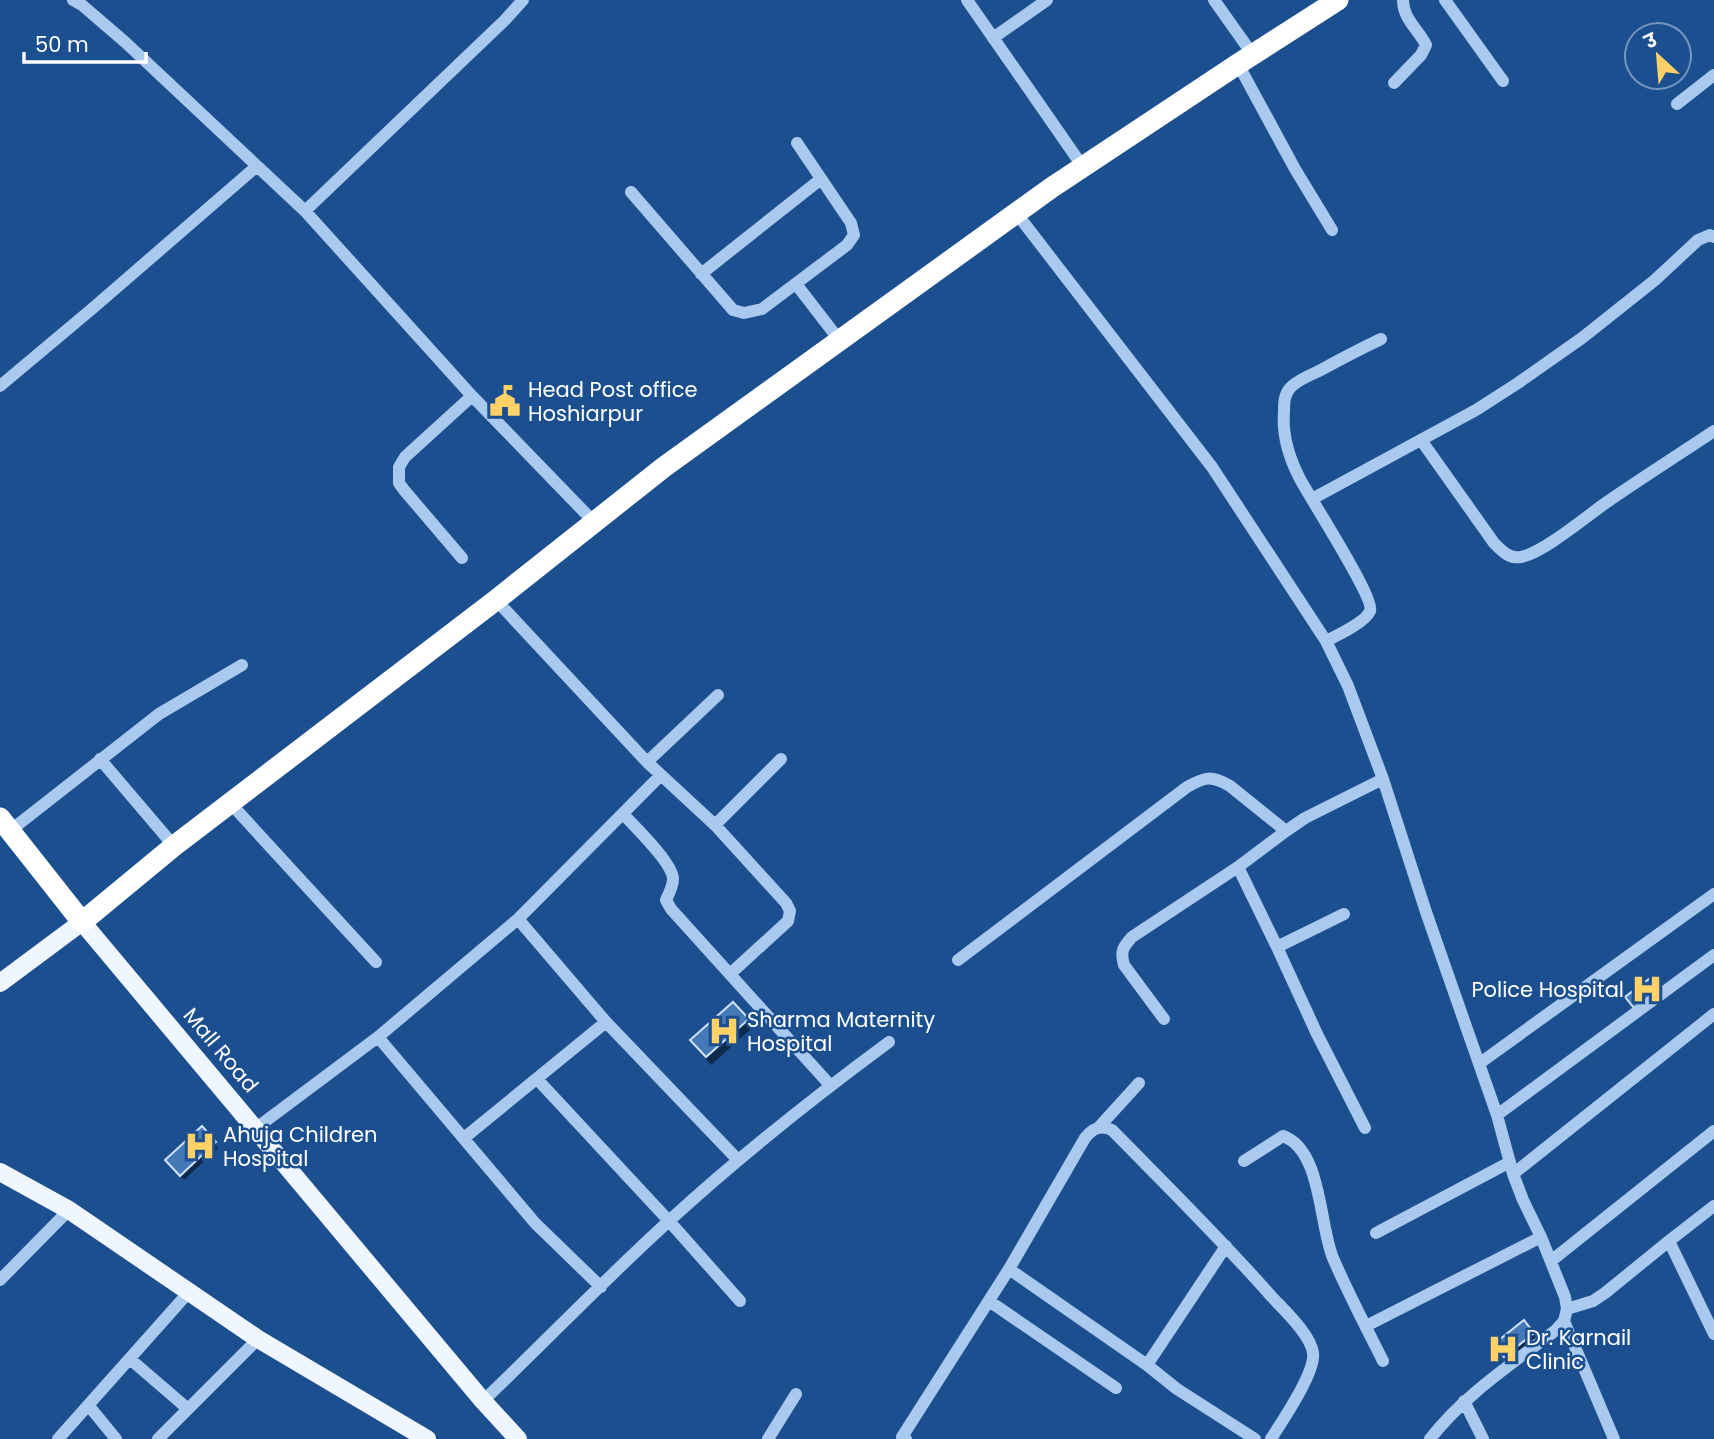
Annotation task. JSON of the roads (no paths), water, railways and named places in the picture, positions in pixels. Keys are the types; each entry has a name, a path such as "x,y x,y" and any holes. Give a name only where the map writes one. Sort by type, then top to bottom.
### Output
{"highway":[{"path":"82,922 174,846 496,600 664,467 1083,167 1338,0"},
{"name":"Mall Road","path":"5,824 82,922"}],"main road":[{"path":"0,983 82,922"},
{"name":"Mall Road","path":"82,922 483,1401 518,1439"},
{"path":"0,1171 69,1210 258,1339 428,1439"}],"street":[{"path":"74,0 125,42 306,211 472,396 594,522"},
{"path":"306,211 523,0"},
{"path":"967,0 1083,167"},
{"path":"993,38 1048,0"},
{"path":"1214,0 1295,169 1332,230"},
{"path":"1394,83 1423,52 1426,45 1407,18 1403,0"},
{"path":"1445,0 1503,80"},
{"path":"1677,104 1714,75"},
{"path":"631,192 733,310 744,313 762,309 847,245 854,235 851,223 797,143"},
{"path":"0,386 257,166"},
{"path":"701,274 821,179"},
{"path":"1017,214 1212,467 1326,641 1348,686 1383,779 1497,1115 1511,1168 1565,1297 1565,1315 1614,1439"},
{"path":"1312,499 1476,410 1518,383 1582,338 1645,288 1698,240 1710,235 1714,237"},
{"path":"796,284 840,341"},
{"path":"1326,641 1366,617 1370,605 1362,585 1299,478 1284,434 1285,398 1291,387 1306,377 1381,339"},
{"path":"462,558 404,490 398,476 399,467 405,457 472,396"},
{"path":"1421,440 1494,543 1510,556 1521,557 1538,550 1714,431"},
{"path":"496,600 647,762 715,825 786,903 790,911 788,921 730,974"},
{"path":"5,824 100,759 159,714 242,665"},
{"path":"647,762 718,695"},
{"path":"100,759 174,846"},
{"path":"715,825 781,759"},
{"path":"255,1129 378,1037 518,919 661,775"},
{"path":"1164,1019 1124,965 1121,955 1132,937 1238,867 1305,818 1383,779"},
{"path":"958,960 1199,780 1220,780 1286,831"},
{"path":"231,804 376,962"},
{"path":"623,814 671,869 673,879 666,900 671,909 830,1085"},
{"path":"1238,867 1365,1128"},
{"path":"1479,1063 1712,899"},
{"path":"1277,947 1344,914"},
{"path":"518,919 606,1022 738,1160"},
{"path":"1497,1115 1714,955"},
{"path":"1376,1233 1511,1168 1714,1014"},
{"path":"464,1138 606,1022"},
{"path":"378,1037 535,1223 601,1287"},
{"path":"483,1401 669,1221 738,1160 888,1042"},
{"path":"537,1079 740,1301"},
{"path":"903,1438 1009,1269 1085,1138 1099,1127 1139,1083"},
{"path":"1099,1127 1112,1129 1226,1246 1307,1338 1313,1353 1312,1367 1271,1439"},
{"path":"1551,1261 1714,1131"},
{"path":"1244,1161 1283,1136 1298,1146 1315,1180 1332,1255 1383,1361"},
{"path":"1430,1439 1464,1401 1556,1331 1565,1315 1605,1293 1714,1206"},
{"path":"0,1280 69,1210"},
{"path":"1366,1326 1541,1237"},
{"path":"1669,1241 1714,1334"},
{"path":"1147,1365 1226,1246"},
{"path":"1009,1269 1177,1389 1255,1439"},
{"path":"58,1439 188,1293"},
{"path":"989,1301 1116,1388"},
{"path":"159,1439 258,1339"},
{"path":"130,1359 188,1409"},
{"path":"771,1438 796,1394"},
{"path":"1464,1401 1483,1439"},
{"path":"89,1406 117,1439"}],"place":[{"name":"Head Post office Hoshiarpur","path":"505,401"},
{"name":"Police Hospital","path":"1647,989"},
{"name":"Sharma Maternity Hospital","path":"724,1031"},
{"name":"Ahuja Children Hospital","path":"200,1146"},
{"name":"Dr. Karnail Clinic","path":"1503,1349"}]}
